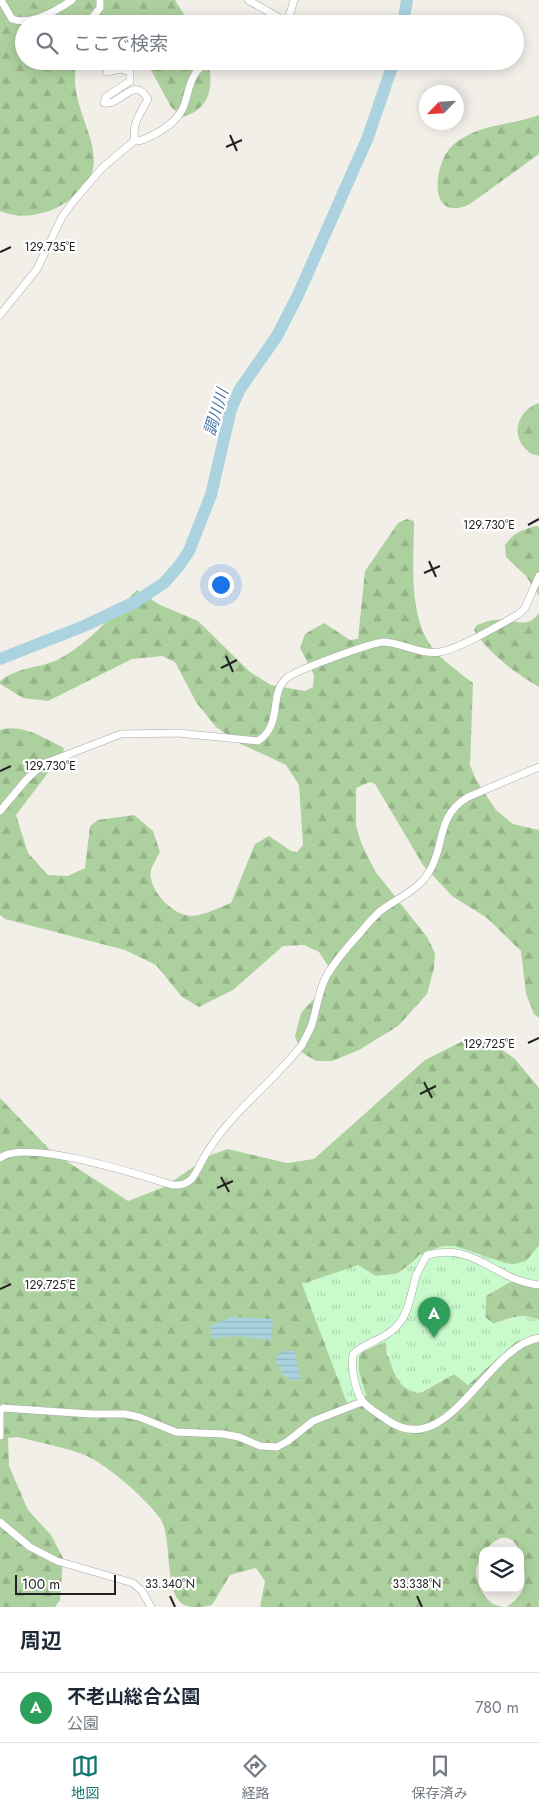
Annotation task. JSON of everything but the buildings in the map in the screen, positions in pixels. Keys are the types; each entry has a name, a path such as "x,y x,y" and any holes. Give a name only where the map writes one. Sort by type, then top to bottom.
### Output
{"street":[{"path":"1,0 12,19 15,20"},
{"path":"42,15 72,0"},
{"path":"94,15 100,8 100,0"},
{"path":"248,0 274,15"},
{"path":"288,15 294,0"},
{"path":"108,70 107,72 117,70"},
{"path":"125,70 130,72 130,81 106,98 104,103 112,102 127,92 138,89 144,92 148,99 133,132 135,140"},
{"path":"0,315 37,269 62,217 72,203 102,168 135,140 140,141 160,132 176,118 182,110 194,75 198,70"},
{"path":"0,811 26,780 44,764 122,734 178,733 248,742 258,741 267,736 272,728 279,692 288,678 379,642 430,652 447,650 519,614 525,608 539,576"},
{"path":"0,1158 12,1151 29,1152 101,1162 172,1185 182,1186 189,1183 208,1148 302,1045 312,1026 317,1000 326,978 339,958 379,912 416,887 429,873 435,861 442,827 459,802 539,767"},
{"path":"539,1285 509,1277 496,1271 483,1261 464,1253 442,1252 427,1255 417,1275 410,1299 398,1326 387,1335 361,1346 353,1354 353,1374 362,1402 398,1427 412,1431 426,1428 455,1410 506,1357 532,1339 539,1338"},
{"path":"0,1436 0,1412 3,1408 18,1408 90,1414 125,1414 139,1417 176,1432 222,1434 239,1437 260,1446 277,1447 288,1441 313,1421 362,1402"},
{"path":"0,1522 30,1547 57,1560 133,1583 142,1591 151,1607"}],"green space":[{"path":"0,0 175,0 184,15 15,15 15,70 76,70 75,82 79,103 91,141 94,159 91,176 79,192 56,208 28,216 0,211"},
{"path":"151,70 210,70 208,96 199,109 182,117 171,107"},
{"path":"539,115 539,154 470,204 456,208 446,206 440,199 438,177 441,165 452,146 472,133 483,129"},
{"path":"539,403 539,456 530,453 522,445 519,438 518,424 526,411"},
{"path":"407,519 414,521 414,589 420,623 426,638 435,651 448,664 473,683 470,765 476,780 496,810 513,824 539,830 539,1018 534,1014 526,994 521,951 487,918 452,896 423,865 375,784 370,782 356,788 356,826 362,845 375,871 427,937 435,953 434,968 427,994 398,1026 359,1050 332,1061 316,1061 301,1052 295,1036 301,1013 326,986 330,969 319,952 304,945 283,946 233,990 199,1007 182,997 156,965 125,950 5,919 0,915 0,730 8,728 25,730 64,748 63,753 16,815 28,853 48,875 68,876 85,868 90,826 98,820 134,815 153,831 160,852 151,870 153,885 157,893 162,900 176,911 184,915 196,916 231,903 255,844 269,836 291,851 297,852 303,845 299,785 286,765 241,744 216,727 196,702 175,662 162,656 132,659 48,701 23,698 0,684 0,681 16,672 61,658 72,651 101,627 137,590 160,605 198,621 250,672 271,685 305,691 313,687 314,675 300,648 305,634 324,623 350,640 358,639 365,571 398,523"},
{"path":"536,526 539,527 539,596 526,576 506,557 505,545 518,532"},
{"path":"539,613 539,687 503,662 487,647 474,630 476,626 493,620 531,621"},
{"path":"465,1040 490,1041 515,1059 539,1088 539,1246 526,1261 518,1264 509,1264 462,1249 441,1247 423,1255 396,1274 302,1283 366,1396 359,1372 359,1356 363,1351 386,1342 387,1355 417,1393 454,1374 468,1385 517,1340 539,1335 539,1607 507,1607 514,1602 521,1592 524,1592 525,1572 524,1547 517,1547 513,1541 507,1538 501,1538 488,1547 479,1547 479,1561 476,1572 479,1592 482,1592 487,1599 495,1605 502,1607 260,1607 265,1581 256,1568 230,1575 212,1605 193,1607 183,1604 176,1596 172,1585 164,1528 160,1518 146,1502 119,1477 91,1458 67,1449 18,1437 8,1438 9,1466 28,1510 51,1535 63,1558 60,1600 55,1607 0,1607 0,1098 51,1151 128,1201 164,1187 211,1155 228,1149 287,1163 314,1159 425,1060"},
{"path":"443,1246 455,1246 511,1265 526,1261 539,1246 539,1288 510,1282 486,1296 485,1317 494,1324 522,1316 539,1320 539,1335 517,1341 468,1385 454,1374 422,1392 413,1391 400,1383 392,1367 386,1342 363,1351 359,1356 359,1372 366,1396 347,1403 302,1284 358,1265 376,1276 396,1274 408,1267 419,1255"},
{"path":"510,1281 539,1288 539,1320 522,1316 493,1324 485,1317 486,1296"}],"water":[{"path":"232,1317 273,1319 271,1340 237,1336 212,1338 210,1326"},
{"path":"283,1351 294,1351 301,1379 295,1381 284,1376 275,1359"}],"waterway":[{"name":"調川川","path":"404,15 407,0"},
{"name":"調川川","path":"0,659 84,626 135,602 164,583 189,551 211,495 231,409 240,389 277,336 298,295 368,137 391,70"}],"place":[{"name":"不老山総合公園","path":"434,1338"}]}
